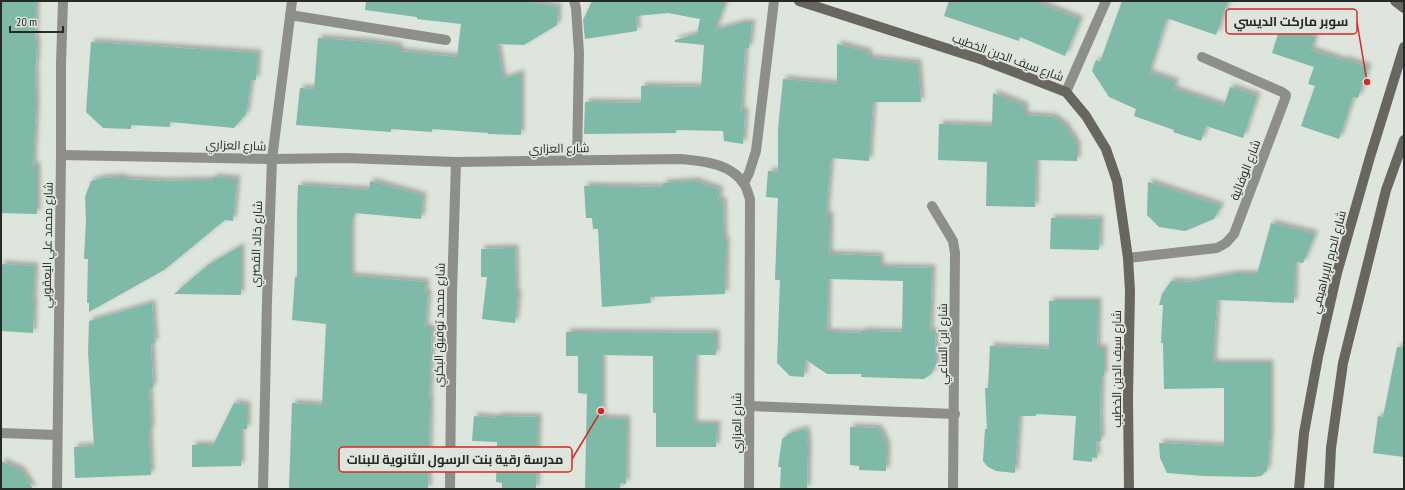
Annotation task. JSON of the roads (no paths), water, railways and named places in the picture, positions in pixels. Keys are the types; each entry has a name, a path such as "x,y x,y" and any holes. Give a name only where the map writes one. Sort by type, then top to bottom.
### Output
{"street":[{"name":"شارع محمد علي اليعقوبي","path":"57,489 61,64 63,1"},
{"name":"شارع خالد القصري","path":"263,489 267,293 272,159 292,1"},
{"path":"574,1 576,8 579,53 577,160"},
{"path":"744,183 749,174 756,151 774,1"},
{"name":"شارع سيف الدين الخطيب","path":"798,1 983,60 1066,92 1086,116 1106,148 1117,181 1128,258 1130,291 1128,398 1129,489"},
{"path":"1066,92 1106,1"},
{"path":"1395,1 1404,8"},
{"path":"290,15 446,40"},
{"name":"شارع الحرم الإبراهيمي","path":"1299,489 1304,433 1336,273 1404,47"},
{"name":"شارع الوفائية","path":"1128,258 1217,248 1226,243 1234,234 1286,99 1286,95 1282,92 1202,57"},
{"path":"1329,489 1330,448 1344,363 1386,190 1404,140"},
{"name":"شارع العزاري","path":"61,155 272,159 346,158 456,162 681,159 706,162 730,170 744,183 750,199 749,489"},
{"name":"شارع محمد توفيق البكري","path":"450,489 452,294 456,162"},
{"name":"شارع ابن الساعي","path":"932,206 955,247 955,414 953,489"},
{"path":"749,406 955,414"},
{"path":"1,433 57,435"}],"place":[{"name":"سوبر ماركت الديسي","path":"1367,82"},
{"name":"مدرسة رقية بنت الرسول الثانوية للبنات","path":"601,411"}]}
